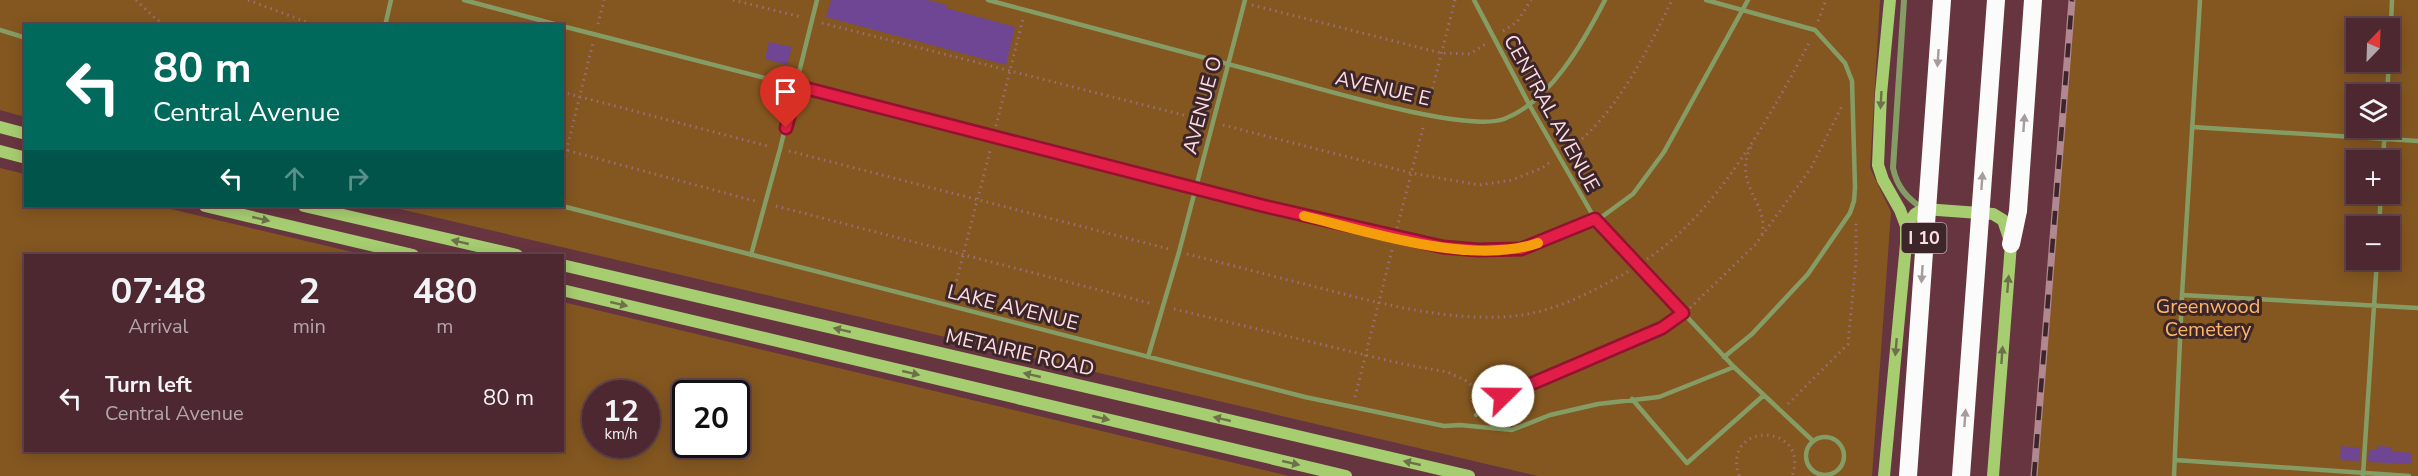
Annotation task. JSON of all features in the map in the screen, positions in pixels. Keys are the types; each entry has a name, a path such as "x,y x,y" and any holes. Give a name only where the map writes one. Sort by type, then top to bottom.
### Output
{"highway":[{"name":"I 10","path":"1908,476 1942,0"},
{"path":"1961,476 1996,0"},
{"path":"2011,244 2018,211 2033,0"}],"main road":[{"path":"1884,476 1906,244 1906,226 1878,165 1881,94 1890,0"},
{"path":"0,127 24,133"},
{"path":"0,151 24,157"},
{"path":"209,207 409,254"},
{"path":"308,207 513,254"},
{"path":"1906,226 1915,213 1924,209 1993,214 2003,219 2011,244 1993,476"},
{"name":"METAIRIE ROAD","path":"564,266 1469,476"},
{"path":"564,290 1346,476"}],"street":[{"path":"1904,0 1893,168 1896,182 1904,193 1924,209"}],"lane":[{"path":"386,24 391,0"},
{"path":"464,0 554,24"},
{"path":"750,255 766,204 817,0"},
{"name":"AVENUE E","path":"988,0 1228,64 1426,114 1463,121 1502,120 1530,106 1551,84 1571,56 1605,0"},
{"name":"CENTRAL AVENUE","path":"1474,0 1558,157 1595,219 1724,357 1813,441"},
{"path":"1706,0 1815,30 1845,63 1853,86 1854,201 1850,213 1808,274 1752,334 1724,357"},
{"path":"564,26 1395,237 1443,247 1478,250 1521,249 1595,219 1633,194 1665,152 1748,0"},
{"path":"2174,476 2182,295 2200,0"},
{"path":"2391,18 2392,0"},
{"name":"AVENUE O","path":"1148,357 1179,252 1244,2"},
{"path":"0,30 24,37"},
{"path":"2192,127 2418,141"},
{"path":"2383,150 2384,139"},
{"name":"LAKE AVENUE","path":"564,207 1148,357 1353,407 1444,426 1460,425 1512,430 1550,415 1632,399 1659,397 1734,367"},
{"path":"2363,475 2376,270"},
{"path":"2182,295 2418,308"},
{"path":"1476,416 1503,396 1662,328 1683,313"},
{"path":"1632,399 1688,463 1764,395"},
{"path":"1818,438 1831,438 1841,446 1842,465 1831,475 1815,473 1807,464 1806,451 1818,438"},
{"path":"2175,460 2363,475 2409,476"}],"path":[{"path":"136,0 165,24"},
{"path":"248,0 312,24"},
{"path":"604,0 565,150 1162,306 1447,372 1465,380 1475,388 1486,408"},
{"path":"733,0 1411,172 1479,185 1512,180 1542,168 1576,144 1606,113 1639,64 1672,0"},
{"path":"1353,407 1455,0"},
{"path":"1244,2 1441,53 1470,54 1517,22 1532,0"},
{"path":"950,306 1026,10"},
{"path":"1683,313 1700,301 1761,237 1811,168 1853,86"},
{"path":"564,92 1179,252"},
{"path":"1758,132 1744,166 1746,180 1762,215 1764,226 1761,237"},
{"path":"1781,410 1848,344 1856,261 1854,201"},
{"path":"1739,476 1737,468 1740,449 1754,436 1764,434 1774,435 1789,446 1795,465 1792,476"}],"green space":[{"path":"0,0 1880,0 1870,168 1891,212 1872,476 1538,476 391,207 564,207 564,24 24,24 24,117 0,110"},
{"name":"Greenwood Cemetery","path":"2072,0 2418,0 2418,476 2034,476"},
{"path":"0,168 24,174 24,207 162,207 361,254 24,254 24,452 564,452 564,302 1289,476 0,476"}],"building":[{"path":"831,0 928,0 947,5 946,8 1015,27 1006,65 826,17"},
{"path":"769,42 792,47 787,65 765,59"},
{"path":"2341,446 2360,448 2359,461 2340,460"},
{"path":"2377,446 2391,447 2391,451 2412,453 2411,464 2368,462 2369,449 2377,450"}],"railway":[{"path":"2034,476 2072,0"}],"slow traffic":[{"path":"1304,216 1443,247 1478,250 1521,249 1538,243"}],"route":[{"path":"786,128 797,86 1264,206 1443,247 1478,250 1521,249 1595,219 1683,313 1662,328 1503,396"}]}
